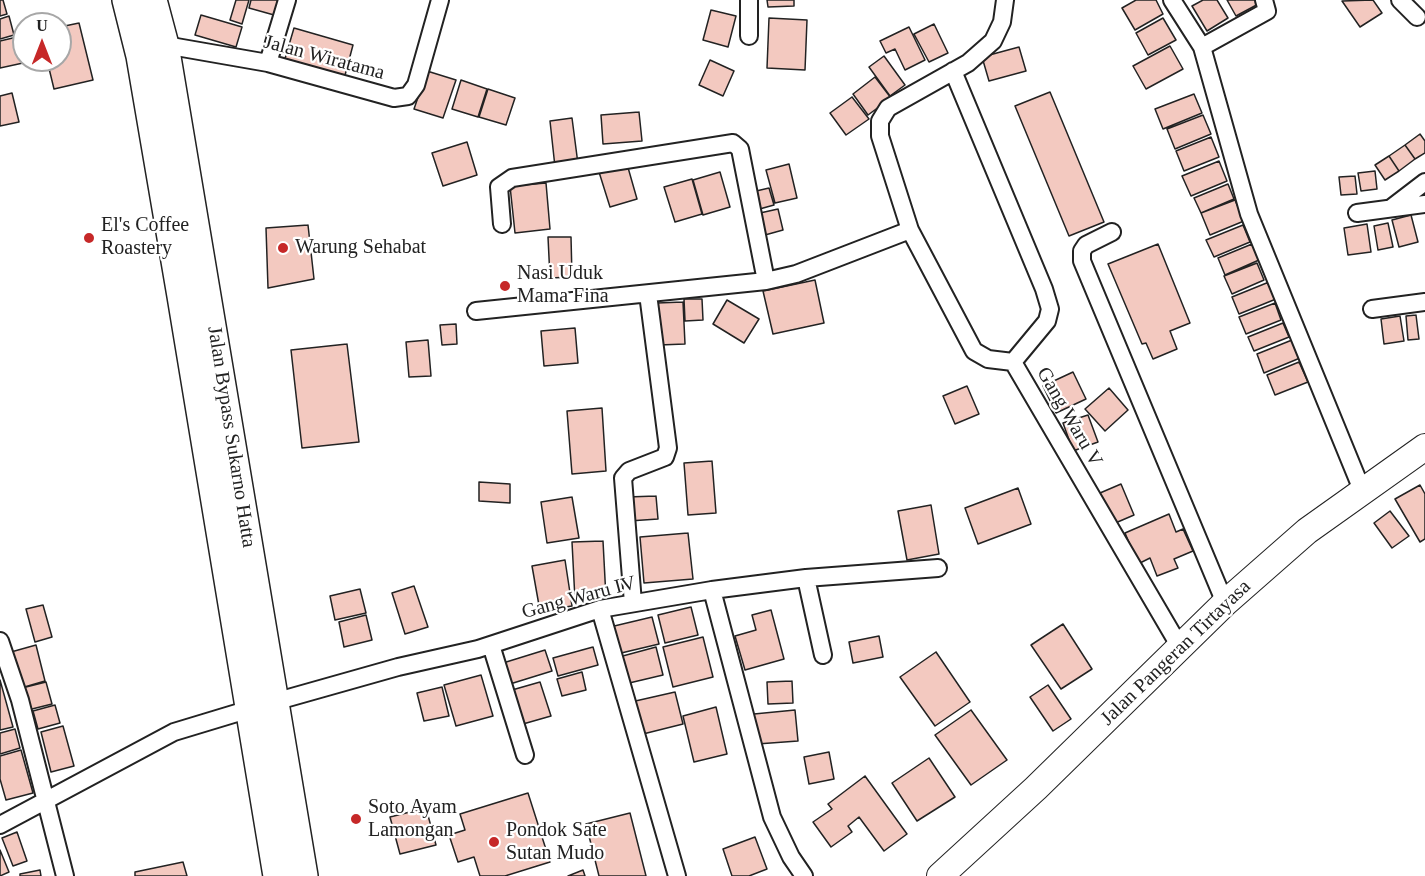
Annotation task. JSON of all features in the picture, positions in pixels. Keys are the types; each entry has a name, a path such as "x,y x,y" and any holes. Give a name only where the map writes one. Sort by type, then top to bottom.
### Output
{"highway":[{"name":"Jalan Bypass Sukarno Hatta","path":"126,0 193,290"},
{"name":"Jalan Bypass Sukarno Hatta","path":"153,0 165,45 193,290 262,705 304,876"},
{"name":"Jalan Bypass Sukarno Hatta","path":"262,705 277,876"}],"main road":[{"name":"Jalan Pangeran Tirtayasa","path":"940,876 1036,788 1225,603 1307,531 1425,447"}],"street":[{"path":"268,63 287,0"},
{"name":"Jalan Wiratama","path":"165,45 268,63 394,98 408,96 417,85 440,0"},
{"path":"749,0 749,36"},
{"name":"Gang Waru V","path":"1005,0 1002,22 993,41 968,63 888,108 880,121 880,136 910,230 974,351 988,359 1013,362 1180,647"},
{"path":"1172,0 1202,47 1249,214 1362,490"},
{"path":"1202,47 1267,11 1264,0"},
{"path":"1400,0 1417,17"},
{"path":"953,71 1044,289 1050,309 1047,321 1013,362"},
{"path":"502,224 499,187 512,178 734,143 740,148 766,281"},
{"path":"1391,208 1425,182"},
{"path":"1357,213 1425,204"},
{"path":"476,311 766,281 796,274 910,230"},
{"path":"1112,232 1086,245 1082,251 1082,261 1225,603"},
{"path":"633,603 623,478 629,471 665,457 668,448 648,294"},
{"path":"1372,309 1425,302"},
{"name":"Gang Waru IV","path":"0,825 174,732 398,667 491,645 600,609 712,590 806,578 938,568"},
{"path":"806,578 823,655"},
{"path":"712,590 772,817 791,857 804,876"},
{"path":"600,609 677,876"},
{"path":"0,641 20,700 65,876"},
{"path":"491,645 525,755"}],"building":[{"path":"0,0 3,0 7,14 0,16"},
{"path":"236,0 249,0 242,24 230,20"},
{"path":"251,0 278,0 274,15 249,8"},
{"path":"767,0 794,0 794,6 768,7"},
{"path":"1136,0 1156,0 1163,14 1135,30 1122,8"},
{"path":"1203,0 1217,0 1228,18 1207,31 1192,6"},
{"path":"1227,0 1263,0 1264,1 1236,16"},
{"path":"1373,0 1382,13 1360,27 1342,1"},
{"path":"711,10 736,16 728,47 703,40"},
{"path":"201,15 242,27 236,47 195,35"},
{"path":"9,16 12,36 0,39 0,19"},
{"path":"769,18 807,20 805,70 767,68"},
{"path":"1163,18 1176,40 1148,55 1136,33"},
{"path":"79,23 93,80 54,89 50,72 72,72 72,24"},
{"path":"934,24 948,53 929,62 914,34"},
{"path":"909,27 925,60 905,70 895,49 886,53 880,41"},
{"path":"294,28 353,45 344,79 284,62"},
{"path":"12,38 12,65 0,68 0,41"},
{"path":"1170,46 1183,69 1146,89 1133,66"},
{"path":"1019,47 1026,71 989,81 982,57"},
{"path":"884,56 905,85 890,96 869,67"},
{"path":"710,60 734,71 723,96 699,85"},
{"path":"427,71 456,80 443,118 414,109"},
{"path":"875,77 891,98 868,115 853,94"},
{"path":"461,80 487,89 478,117 452,109"},
{"path":"488,89 515,98 506,125 479,117"},
{"path":"1050,92 1104,222 1069,236 1015,106"},
{"path":"12,93 19,122 0,126 0,96"},
{"path":"1194,94 1202,113 1163,129 1155,109"},
{"path":"852,97 869,119 846,135 830,113"},
{"path":"639,112 642,141 603,144 601,115"},
{"path":"1203,115 1211,134 1175,149 1167,129"},
{"path":"572,118 578,164 555,167 550,121"},
{"path":"1420,134 1425,141 1425,153 1415,159 1405,145"},
{"path":"1211,137 1219,157 1184,171 1176,151"},
{"path":"467,142 477,175 443,186 432,153"},
{"path":"1405,145 1415,159 1399,171 1389,156"},
{"path":"1389,156 1399,171 1385,180 1375,165"},
{"path":"1219,161 1227,181 1191,196 1182,176"},
{"path":"627,164 637,199 610,207 599,172"},
{"path":"789,164 797,198 775,203 766,170"},
{"path":"1375,171 1377,189 1361,191 1358,173"},
{"path":"720,172 730,207 703,215 693,180"},
{"path":"1355,176 1357,194 1341,195 1339,177"},
{"path":"692,179 702,214 675,222 664,187"},
{"path":"546,183 550,229 515,233 510,186"},
{"path":"1228,184 1234,199 1201,213 1194,198"},
{"path":"769,188 774,205 756,210 752,192"},
{"path":"1235,200 1244,221 1210,235 1201,213"},
{"path":"778,209 783,230 765,235 760,213"},
{"path":"1411,215 1418,242 1399,247 1392,220"},
{"path":"1388,223 1393,247 1378,250 1374,226"},
{"path":"1367,224 1371,252 1348,255 1344,228"},
{"path":"308,225 314,279 268,288 266,228"},
{"path":"1243,225 1250,242 1214,257 1206,240"},
{"path":"548,237 571,237 572,277 550,278"},
{"path":"1158,244 1190,323 1170,331 1177,349 1153,359 1146,343 1142,344 1108,264"},
{"path":"1252,244 1259,260 1225,275 1218,258"},
{"path":"1257,263 1264,280 1232,294 1224,276"},
{"path":"815,280 824,323 773,334 763,291"},
{"path":"1269,282 1276,299 1239,314 1232,297"},
{"path":"684,299 702,299 703,320 685,321"},
{"path":"727,300 759,319 744,343 713,324"},
{"path":"683,302 685,344 659,345 657,303"},
{"path":"1275,303 1281,320 1246,334 1239,317"},
{"path":"1416,315 1419,339 1408,340 1406,316"},
{"path":"1400,316 1404,341 1384,344 1381,319"},
{"path":"1283,323 1289,337 1254,351 1248,337"},
{"path":"456,324 457,344 442,345 440,325"},
{"path":"575,328 578,363 544,366 541,331"},
{"path":"428,340 431,376 409,377 406,342"},
{"path":"1292,340 1300,358 1264,373 1257,354"},
{"path":"347,344 359,442 302,448 291,350"},
{"path":"1299,362 1308,382 1275,395 1267,375"},
{"path":"1073,372 1086,399 1056,413 1043,386"},
{"path":"967,386 979,414 955,424 943,396"},
{"path":"1109,388 1128,410 1105,431 1085,409"},
{"path":"602,408 606,471 572,474 567,411"},
{"path":"1088,415 1098,442 1073,451 1063,423"},
{"path":"712,461 716,513 688,515 684,463"},
{"path":"479,482 510,484 510,503 479,501"},
{"path":"1121,484 1134,515 1113,524 1100,493"},
{"path":"1420,485 1425,494 1425,539 1420,542 1395,499"},
{"path":"1018,488 1031,524 978,544 965,508"},
{"path":"656,496 658,519 629,521 627,497"},
{"path":"572,497 579,538 547,543 541,502"},
{"path":"931,505 939,554 907,560 898,511"},
{"path":"1390,511 1409,536 1392,548 1374,523"},
{"path":"1169,514 1176,532 1183,529 1193,551 1174,559 1178,568 1157,576 1150,558 1138,564 1125,533"},
{"path":"688,533 693,579 644,583 640,537"},
{"path":"603,541 606,598 575,600 572,542"},
{"path":"565,560 572,606 540,611 532,566"},
{"path":"414,586 428,627 405,634 392,593"},
{"path":"360,589 366,613 335,620 330,596"},
{"path":"43,605 52,637 35,642 26,609"},
{"path":"691,607 698,635 665,643 658,615"},
{"path":"771,610 784,659 745,670 735,636 756,630 752,615"},
{"path":"366,615 372,640 344,647 339,622"},
{"path":"652,617 659,644 617,654 610,627"},
{"path":"1063,624 1092,669 1061,689 1031,645"},
{"path":"879,636 883,657 853,663 849,642"},
{"path":"703,637 713,677 673,687 663,647"},
{"path":"36,645 45,681 21,688 11,652"},
{"path":"593,647 598,665 558,676 553,658"},
{"path":"656,647 663,675 625,684 619,657"},
{"path":"545,650 552,671 510,684 503,663"},
{"path":"936,652 970,702 935,726 900,677"},
{"path":"582,672 586,690 562,696 557,679"},
{"path":"481,675 493,716 456,726 444,685"},
{"path":"0,680 13,727 0,730"},
{"path":"792,681 793,703 768,704 767,682"},
{"path":"46,682 52,704 28,710 22,688"},
{"path":"540,682 551,716 523,724 512,690"},
{"path":"1048,685 1071,719 1053,731 1030,697"},
{"path":"442,687 449,716 424,721 417,693"},
{"path":"675,692 683,724 639,735 631,702"},
{"path":"55,705 60,723 38,729 33,711"},
{"path":"716,707 727,754 694,762 683,716"},
{"path":"795,710 798,741 757,744 754,714"},
{"path":"971,710 1007,760 971,785 935,735"},
{"path":"63,726 74,766 51,772 41,732"},
{"path":"15,729 20,748 0,754 0,733"},
{"path":"21,750 33,793 6,800 0,779 0,756"},
{"path":"829,752 834,779 809,784 804,757"},
{"path":"929,758 955,797 917,821 892,783"},
{"path":"865,776 907,834 884,851 859,817 848,826 852,832 831,847 813,822 832,809 828,804"},
{"path":"528,793 550,862 505,876 480,876 474,857 458,862 449,835 465,830 460,814"},
{"path":"426,808 436,845 400,854 390,817"},
{"path":"630,813 646,876 599,876 586,824"},
{"path":"17,832 27,861 13,866 2,838"},
{"path":"755,837 767,869 749,876 732,876 723,849"},
{"path":"0,850 9,872 0,876"},
{"path":"183,862 187,876 135,876 135,872"},
{"path":"40,870 41,876 20,876 20,874"},
{"path":"583,870 585,876 568,876"}],"place":[{"name":"El's Coffee Roastery","path":"89,238"},
{"name":"Warung Sehabat","path":"283,248"},
{"name":"Nasi Uduk Mama Fina","path":"505,286"},
{"name":"Soto Ayam Lamongan","path":"356,819"},
{"name":"Pondok Sate Sutan Mudo","path":"494,842"}]}
